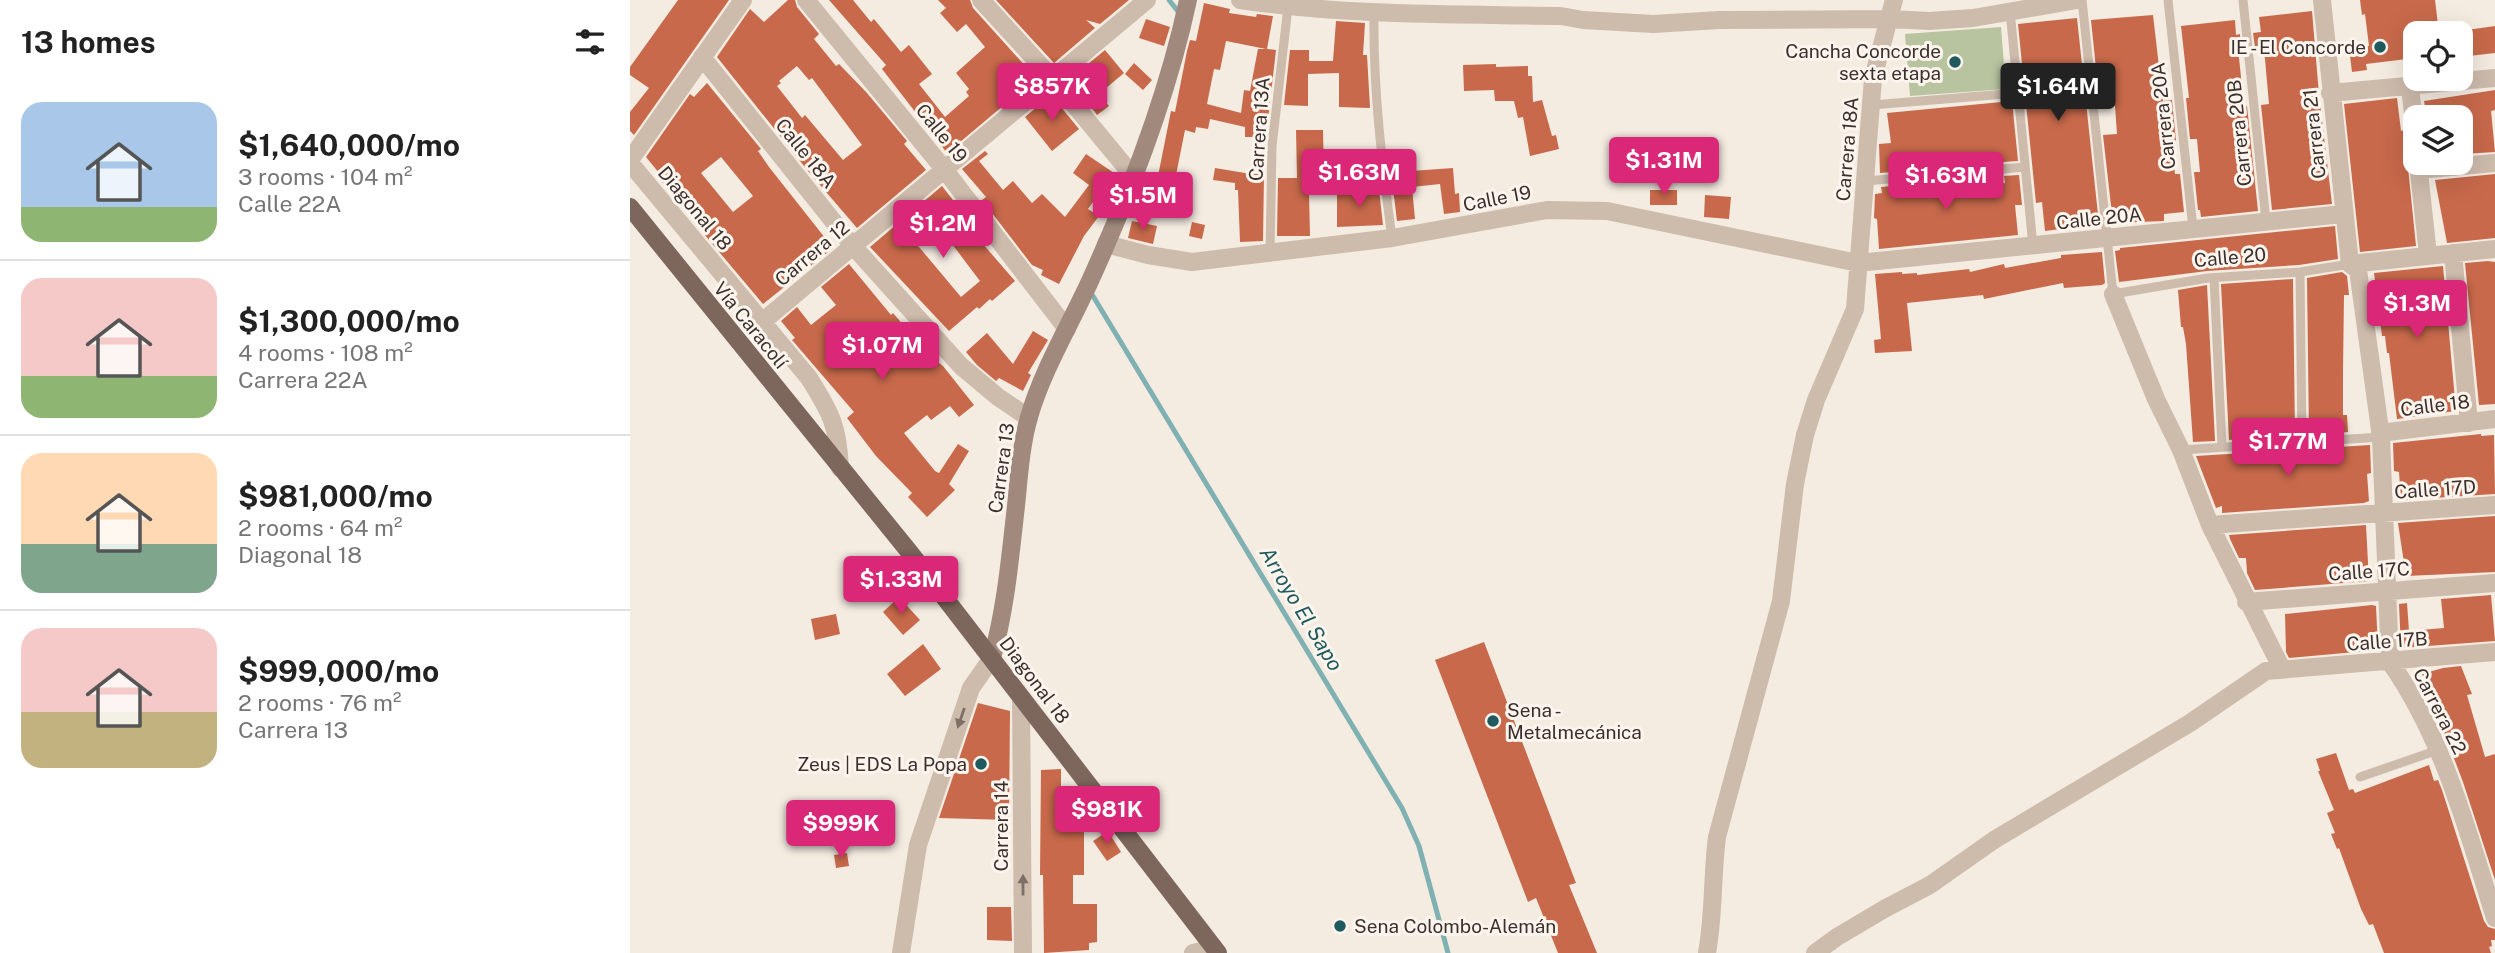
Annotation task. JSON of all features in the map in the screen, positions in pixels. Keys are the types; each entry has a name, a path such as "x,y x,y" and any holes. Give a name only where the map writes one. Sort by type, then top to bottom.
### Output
{"main road":[{"name":"Vía Caracolí","path":"630,207 840,468"},
{"name":"Diagonal 18","path":"840,468 992,658 1215,951"}],"street":[{"path":"630,161 743,0"},
{"name":"Calle 19","path":"806,0 944,169 1067,329"},
{"path":"981,0 1052,78 1133,176"},
{"name":"Carrera 12","path":"762,322 1147,0"},
{"name":"Carrera 13","path":"901,953 918,845 971,688 992,658 1004,615 1021,457 1029,418 1039,388 1106,244 1133,176 1168,78 1188,0"},
{"path":"1240,0 1288,7 1374,13 1561,16 1653,24 1720,20 1929,21 1973,18 2077,0"},
{"name":"Carrera 18A","path":"1707,953 1712,923 1712,875 1717,837 1782,600 1795,484 1805,435 1816,400 1855,309 1873,78 1895,0"},
{"name":"Carrera 21","path":"2322,0 2343,214 2350,264 2358,270 2380,435"},
{"name":"Calle 18A","path":"702,57 853,246 961,366 998,397 1029,418"},
{"path":"2473,80 2495,78"},
{"path":"2330,93 2403,87"},
{"name":"Diagonal 18","path":"630,161 809,378 829,410 839,438 840,468"},
{"path":"2473,164 2495,163"},
{"path":"2420,175 2428,255"},
{"name":"Calle 19","path":"1106,244 1148,256 1192,262 1392,238 1546,210 1607,211 1858,263"},
{"name":"Calle 20A","path":"1858,263 2343,214"},
{"path":"2350,264 2495,248"},
{"path":"2453,253 2469,422"},
{"path":"2113,294 2156,399 2181,450 2210,525 2246,602 2282,669"},
{"name":"Calle 18","path":"2380,435 2495,419"},
{"name":"Carrera 22","path":"2380,435 2390,662 2403,681 2439,750 2457,797 2495,918"},
{"name":"Calle 17D","path":"2210,525 2495,505"},
{"name":"Calle 17C","path":"2246,602 2495,583"},
{"name":"Calle 17B","path":"1815,953 1876,914 1930,886 1994,840 2190,723 2266,671 2495,652"},
{"name":"Carrera 14","path":"1021,698 1023,953"},
{"path":"1193,953 1215,951"}],"lane":[{"path":"2082,0 2113,294"},
{"name":"Carrera 20A","path":"2168,0 2193,228"},
{"name":"Carrera 20B","path":"2243,0 2266,221"},
{"name":"Carrera 13A","path":"1270,254 1272,146 1288,7"},
{"path":"2010,11 2034,246"},
{"path":"1374,13 1374,65 1383,174 1392,238"},
{"path":"1872,105 2018,93"},
{"path":"1866,181 2025,167"},
{"name":"Calle 20","path":"2113,294 2214,278 2300,272 2350,264"},
{"path":"2300,272 2302,441"},
{"path":"2214,278 2222,447"},
{"name":"Calle 18","path":"2181,450 2380,435"},
{"path":"2360,778 2439,750"}],"green space":[{"name":"Cancha Concorde sexta etapa","path":"2001,27 2006,89 1910,96 1905,34"}],"building":[{"path":"678,0 729,0 634,135 630,131 630,112 649,88 630,75 630,67"},
{"path":"788,0 795,0 797,7 819,34 814,39 836,66 839,64 867,93 907,141 904,144 926,170 857,228 717,57 750,9 764,22","holes":["797,66 809,80 812,78 862,145 843,160 805,115 802,118 777,86 781,83 779,81"]},
{"path":"829,0 853,0 871,22 874,19 901,52 909,45 932,74 919,84 945,117 969,96 966,92 969,89 956,73 985,47 966,24 957,32 940,13 946,8 938,0 970,0 973,8 1036,78 947,153 882,69 886,65"},
{"path":"996,0 1129,0 1100,24 1086,20 1095,28 1054,63"},
{"path":"2360,0 2435,0 2438,21 2403,21 2403,59 2366,64 2367,70 2352,72 2349,48 2369,46 2365,14 2362,15"},
{"path":"1204,3 1230,9 1229,13 1256,17 1257,14 1273,16 1267,49 1276,50 1266,137 1245,137 1245,127 1210,119 1208,129 1196,127 1195,133 1185,130 1173,190 1156,186 1171,111 1175,112 1190,40 1196,41","holes":["1226,41 1266,49 1258,49 1250,91 1244,90 1241,113 1207,104 1214,69 1220,70"]},
{"path":"2312,11 2332,204 2272,210 2261,105 2269,104 2265,59 2262,46 2255,47 2253,33 2261,32 2259,17"},
{"path":"2153,15 2163,101 2172,100 2176,141 2171,141 2175,174 2180,174 2184,212 2164,214 2164,221 2113,223 2103,135 2117,134 2115,106 2100,107 2091,20"},
{"path":"2077,18 2099,224 2045,231 2042,202 2036,203 2018,24"},
{"path":"1146,19 1170,27 1164,46 1139,38"},
{"path":"2235,20 2236,35 2240,34 2241,48 2238,48 2244,107 2247,106 2258,211 2201,217 2194,172 2200,172 2197,139 2190,139 2186,98 2189,98 2181,26"},
{"path":"1336,21 1365,23 1363,55 1367,55 1370,108 1339,107 1339,73 1308,74 1308,106 1284,105 1290,50 1309,50 1309,61 1333,61"},
{"path":"2495,26 2495,53 2473,56 2473,29"},
{"path":"1105,50 1124,73 1099,94 1109,106 1097,115 1071,78"},
{"path":"1134,63 1152,80 1143,90 1125,74"},
{"path":"1496,64 1496,67 1528,66 1528,76 1532,76 1533,102 1542,100 1552,136 1556,135 1559,149 1530,156 1523,117 1518,118 1514,101 1495,101 1494,90 1464,91 1463,65"},
{"path":"707,83 761,149 758,151 769,167 833,248 763,304 704,234 707,232 675,192 672,194 662,182 664,179 646,157 690,94 694,97","holes":["721,157 753,196 733,212 701,173"]},
{"path":"2495,90 2495,110 2491,111 2495,152 2473,153 2473,105 2425,105 2424,101"},
{"path":"1051,95 1079,129 1052,151 1025,117"},
{"path":"2397,98 2401,131 2403,130 2403,175 2409,175 2416,246 2360,252 2344,104"},
{"path":"2012,101 2018,161 2003,162 2002,158 1972,161 1972,165 1880,173 1879,144 1891,143 1887,113"},
{"path":"1296,130 1323,130 1324,178 1333,178 1334,193 1309,193 1310,236 1277,236 1278,178 1297,178"},
{"path":"985,151 988,154 979,161 1003,190 1013,181 1032,203 1042,194 1065,217 1089,185 1073,173 1086,154 1114,173 1088,209 1099,216 1084,236 1059,284 1041,275 1043,270 1032,265 982,200 986,197 962,169"},
{"path":"1215,168 1264,174 1263,241 1240,242 1238,190 1235,190 1235,183 1213,180"},
{"path":"1453,168 1455,194 1459,193 1460,212 1444,214 1440,184 1412,187 1415,219 1397,221 1393,188 1399,187 1397,172"},
{"path":"2495,174 2495,238 2447,243 2435,180"},
{"path":"2019,175 2022,205 2015,205 2018,235 1879,249 1877,219 1874,218 1875,194 1882,193 1881,187 1973,179 1974,186 2005,183 2004,176"},
{"path":"942,186 984,240 976,236 1015,281 992,301 990,299 979,309 977,307 949,331 870,247","holes":["940,220 956,240 952,244 980,281 961,297 914,241"]},
{"path":"1379,190 1383,225 1337,227 1337,194"},
{"path":"1650,190 1677,190 1677,205 1650,205"},
{"path":"1705,195 1731,197 1729,219 1704,217"},
{"path":"1132,221 1157,226 1153,244 1128,238"},
{"path":"1192,222 1205,225 1202,239 1189,236"},
{"path":"2335,226 2338,259 2119,282 2115,251 2120,248"},
{"path":"2102,252 2105,283 2102,285 2064,288 2063,283 1984,299 1983,295 1907,303 1912,351 1875,353 1874,340 1881,339 1875,274 1902,272 1917,275 1969,269 1970,272 2004,264 2005,268 2061,258 2061,255"},
{"path":"2495,262 2495,404 2479,405 2465,263"},
{"path":"849,264 891,315 893,313 928,354 943,366 974,405 959,417 950,406 931,420 927,415 904,433 939,473 958,444 969,451 949,484 955,490 927,517 908,497 912,493 876,456 847,418 854,412 792,340 795,338 781,321 797,307 811,325 836,305 821,287"},
{"path":"2443,266 2456,411 2397,419 2389,353 2385,336 2382,336 2374,273"},
{"path":"2342,272 2347,276 2349,295 2344,295 2343,370 2343,415 2347,415 2348,432 2309,435 2307,278"},
{"path":"2293,279 2295,436 2229,440 2221,284"},
{"path":"2207,285 2215,441 2193,442 2186,344 2181,327 2178,290"},
{"path":"1033,331 1048,340 1028,373 1031,375 1023,391 999,378 996,381 966,352 987,333 1013,364"},
{"path":"2494,435 2495,494 2401,500 2399,472 2394,471 2393,443"},
{"path":"2370,445 2371,473 2367,474 2369,501 2222,513 2222,506 2216,508 2196,456"},
{"path":"2495,516 2495,572 2406,576 2398,523"},
{"path":"2366,525 2369,581 2255,590 2247,573 2246,558 2239,558 2229,535"},
{"path":"2491,595 2495,641 2401,648 2399,604 2407,603 2409,631 2444,628 2441,599"},
{"path":"899,597 920,620 903,635 883,612"},
{"path":"2376,606 2378,650 2289,658 2286,652 2285,614"},
{"path":"836,614 840,634 815,640 811,619"},
{"path":"1484,642 1576,883 1569,885 1597,953 1558,953 1536,898 1528,902 1435,660"},
{"path":"923,644 941,669 905,696 887,674"},
{"path":"2461,666 2472,694 2467,695 2485,757 2495,754 2495,880 2463,782 2422,674"},
{"name":"Zeus | EDS La Popa","path":"978,703 1010,711 1009,820 939,818"},
{"path":"2336,753 2349,790 2353,789 2355,793 2429,765 2434,781 2438,780 2442,790 2484,921 2488,927 2495,929 2495,940 2491,940 2492,946 2489,947 2491,953 2384,953 2373,924 2369,925 2361,909 2339,848 2337,849 2331,834 2335,833 2327,813 2334,810 2318,771 2316,759"},
{"path":"1061,769 1061,811 1076,811 1076,832 1084,832 1084,875 1073,875 1073,904 1097,904 1097,942 1089,943 1089,950 1044,953 1043,875 1040,875 1041,770"},
{"path":"1108,831 1121,852 1107,861 1093,841"},
{"path":"847,853 849,866 836,868 834,855"},
{"path":"987,907 1011,907 1012,941 987,940"}],"waterway":[{"name":"Arroyo El Sapo","path":"1169,0 1180,14"},
{"name":"Arroyo El Sapo","path":"1093,296 1402,808 1419,846 1448,953"}],"place":[{"name":"IE - El Concorde","path":"2380,47"},
{"name":"Cancha Concorde sexta etapa","path":"1955,62"},
{"name":"Sena - Metalmecánica","path":"1493,721"},
{"name":"Zeus | EDS La Popa","path":"981,764"},
{"name":"Sena Colombo-Alemán","path":"1340,926"}]}
